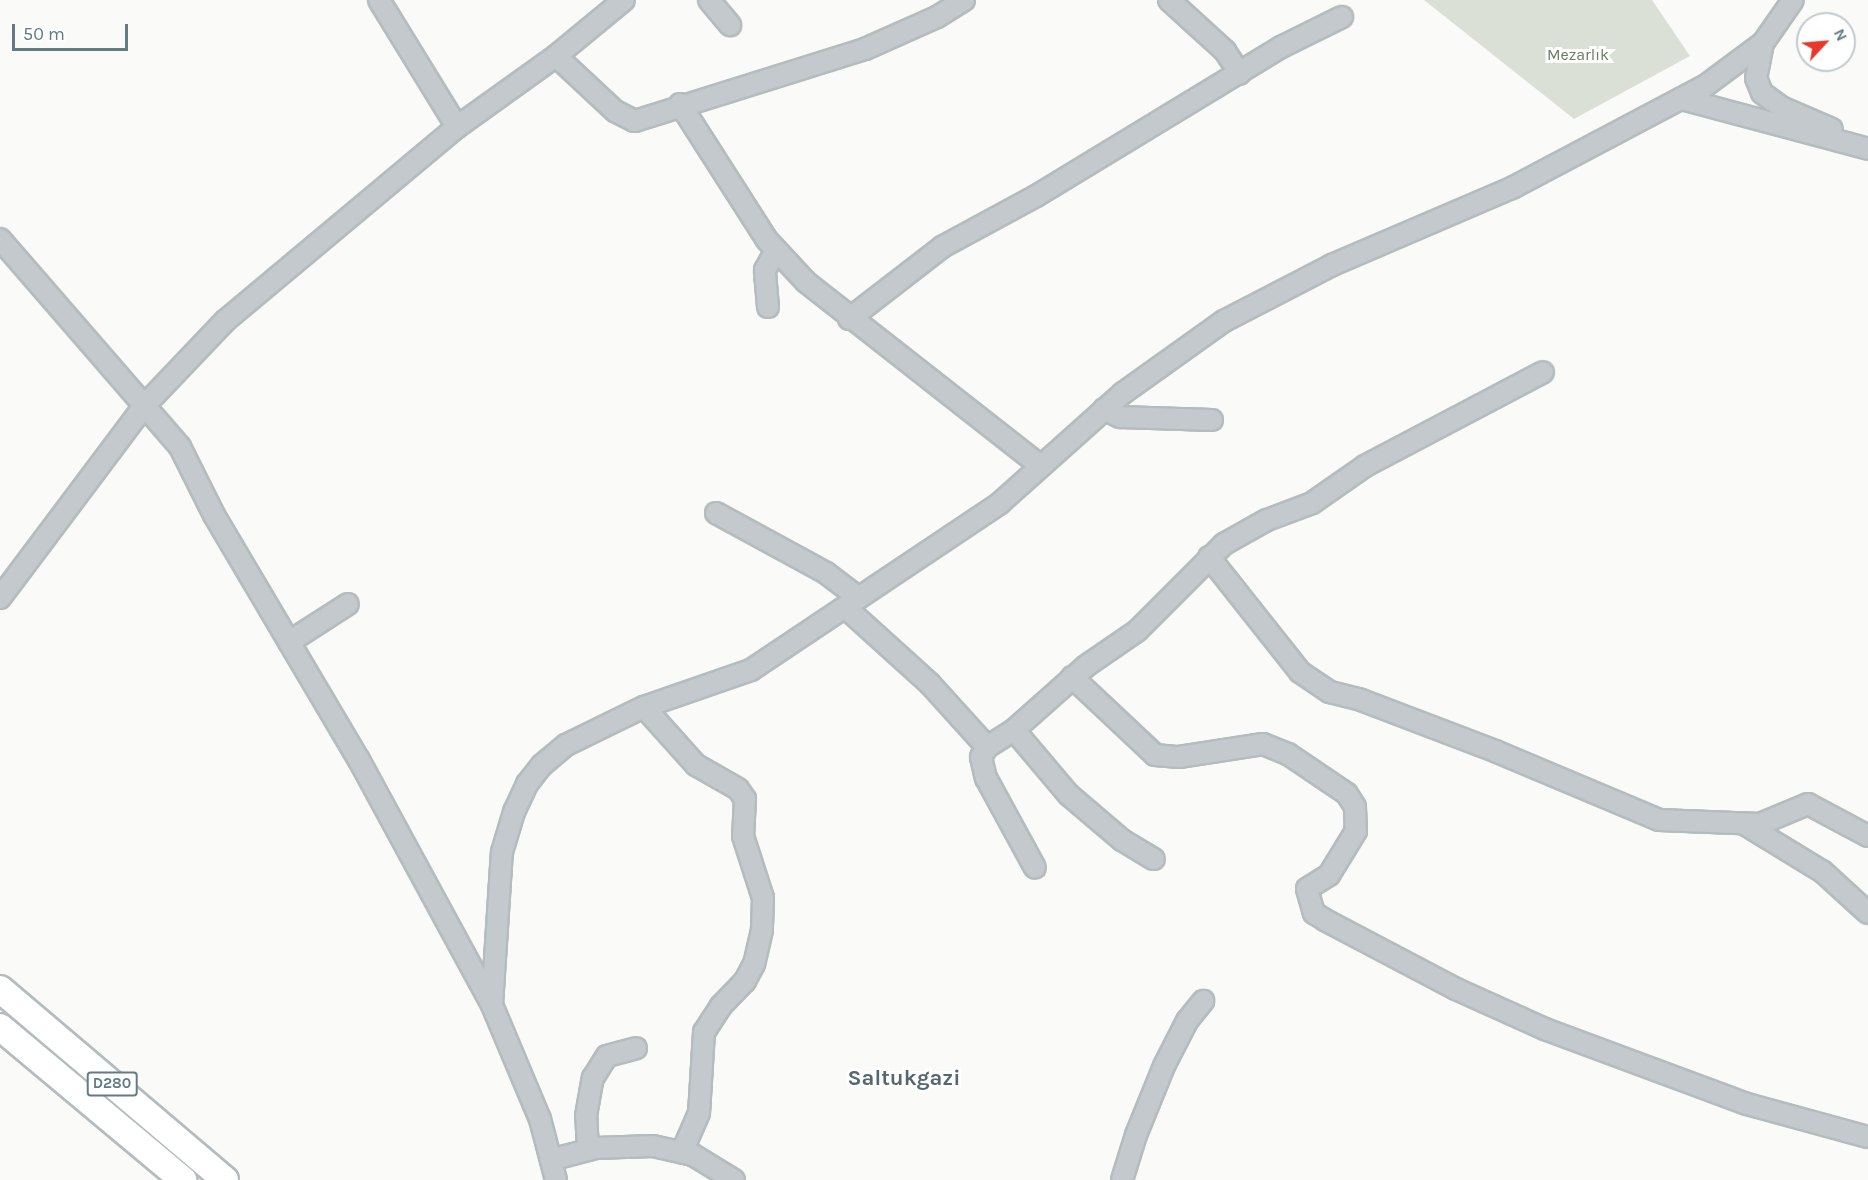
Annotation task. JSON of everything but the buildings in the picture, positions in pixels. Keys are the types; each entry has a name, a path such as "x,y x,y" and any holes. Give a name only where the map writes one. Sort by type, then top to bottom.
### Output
{"main road":[{"name":"D280","path":"0,989 225,1180"},
{"name":"D280","path":"0,1027 183,1180"}],"street":[{"path":"379,0 457,127"},
{"path":"0,598 145,405 225,321 457,127 556,56 624,0"},
{"path":"709,0 730,25"},
{"path":"556,56 626,119 647,117 680,104 865,49 937,17 964,0"},
{"path":"1169,0 1225,51 1240,74"},
{"path":"492,1005 502,852 527,784 542,765 566,745 644,706 752,670 1000,503 1104,409 1224,321 1332,265 1522,182 1682,99 1763,43 1793,0"},
{"path":"849,319 942,246 1036,196 1281,47 1342,17"},
{"path":"1763,43 1756,78 1770,101 1868,144"},
{"path":"1682,99 1868,149"},
{"path":"680,104 776,250 849,319 1041,466"},
{"path":"0,239 180,447 358,760 492,1005 554,1159 556,1180"},
{"path":"768,307 765,270 776,250"},
{"path":"1035,868 986,778 981,757 987,747 1014,730 1072,677 1152,618 1209,557 1254,526 1312,503 1365,466 1543,372"},
{"path":"1104,409 1120,417 1212,420"},
{"path":"716,513 826,573 987,747"},
{"path":"1209,557 1300,672 1330,692 1361,700 1495,751 1659,820 1746,825 1773,820 1808,804 1868,836"},
{"path":"289,642 348,604"},
{"path":"1072,677 1155,755 1179,757 1263,744 1287,754 1347,794 1355,807 1356,831 1329,875 1307,889 1314,912 1325,920 1456,989 1545,1029 1747,1104 1868,1137"},
{"path":"644,706 696,765 738,789 744,799 743,836 763,898 762,930 754,964 745,981 721,1006 704,1032 699,1113 682,1152"},
{"path":"1014,730 1069,795 1122,840 1154,859"},
{"path":"1746,825 1823,872 1868,913"},
{"path":"1122,1180 1152,1092 1176,1039 1203,1001"},
{"path":"588,1150 585,1116 596,1072 607,1056 636,1048"},
{"path":"554,1159 588,1150 632,1145 682,1152 710,1172 734,1180"}],"green space":[{"name":"Mezarlık","path":"1424,0 1652,0 1690,56 1574,119"}],"district":[{"name":"Saltukgazi","path":"904,1079"}]}
